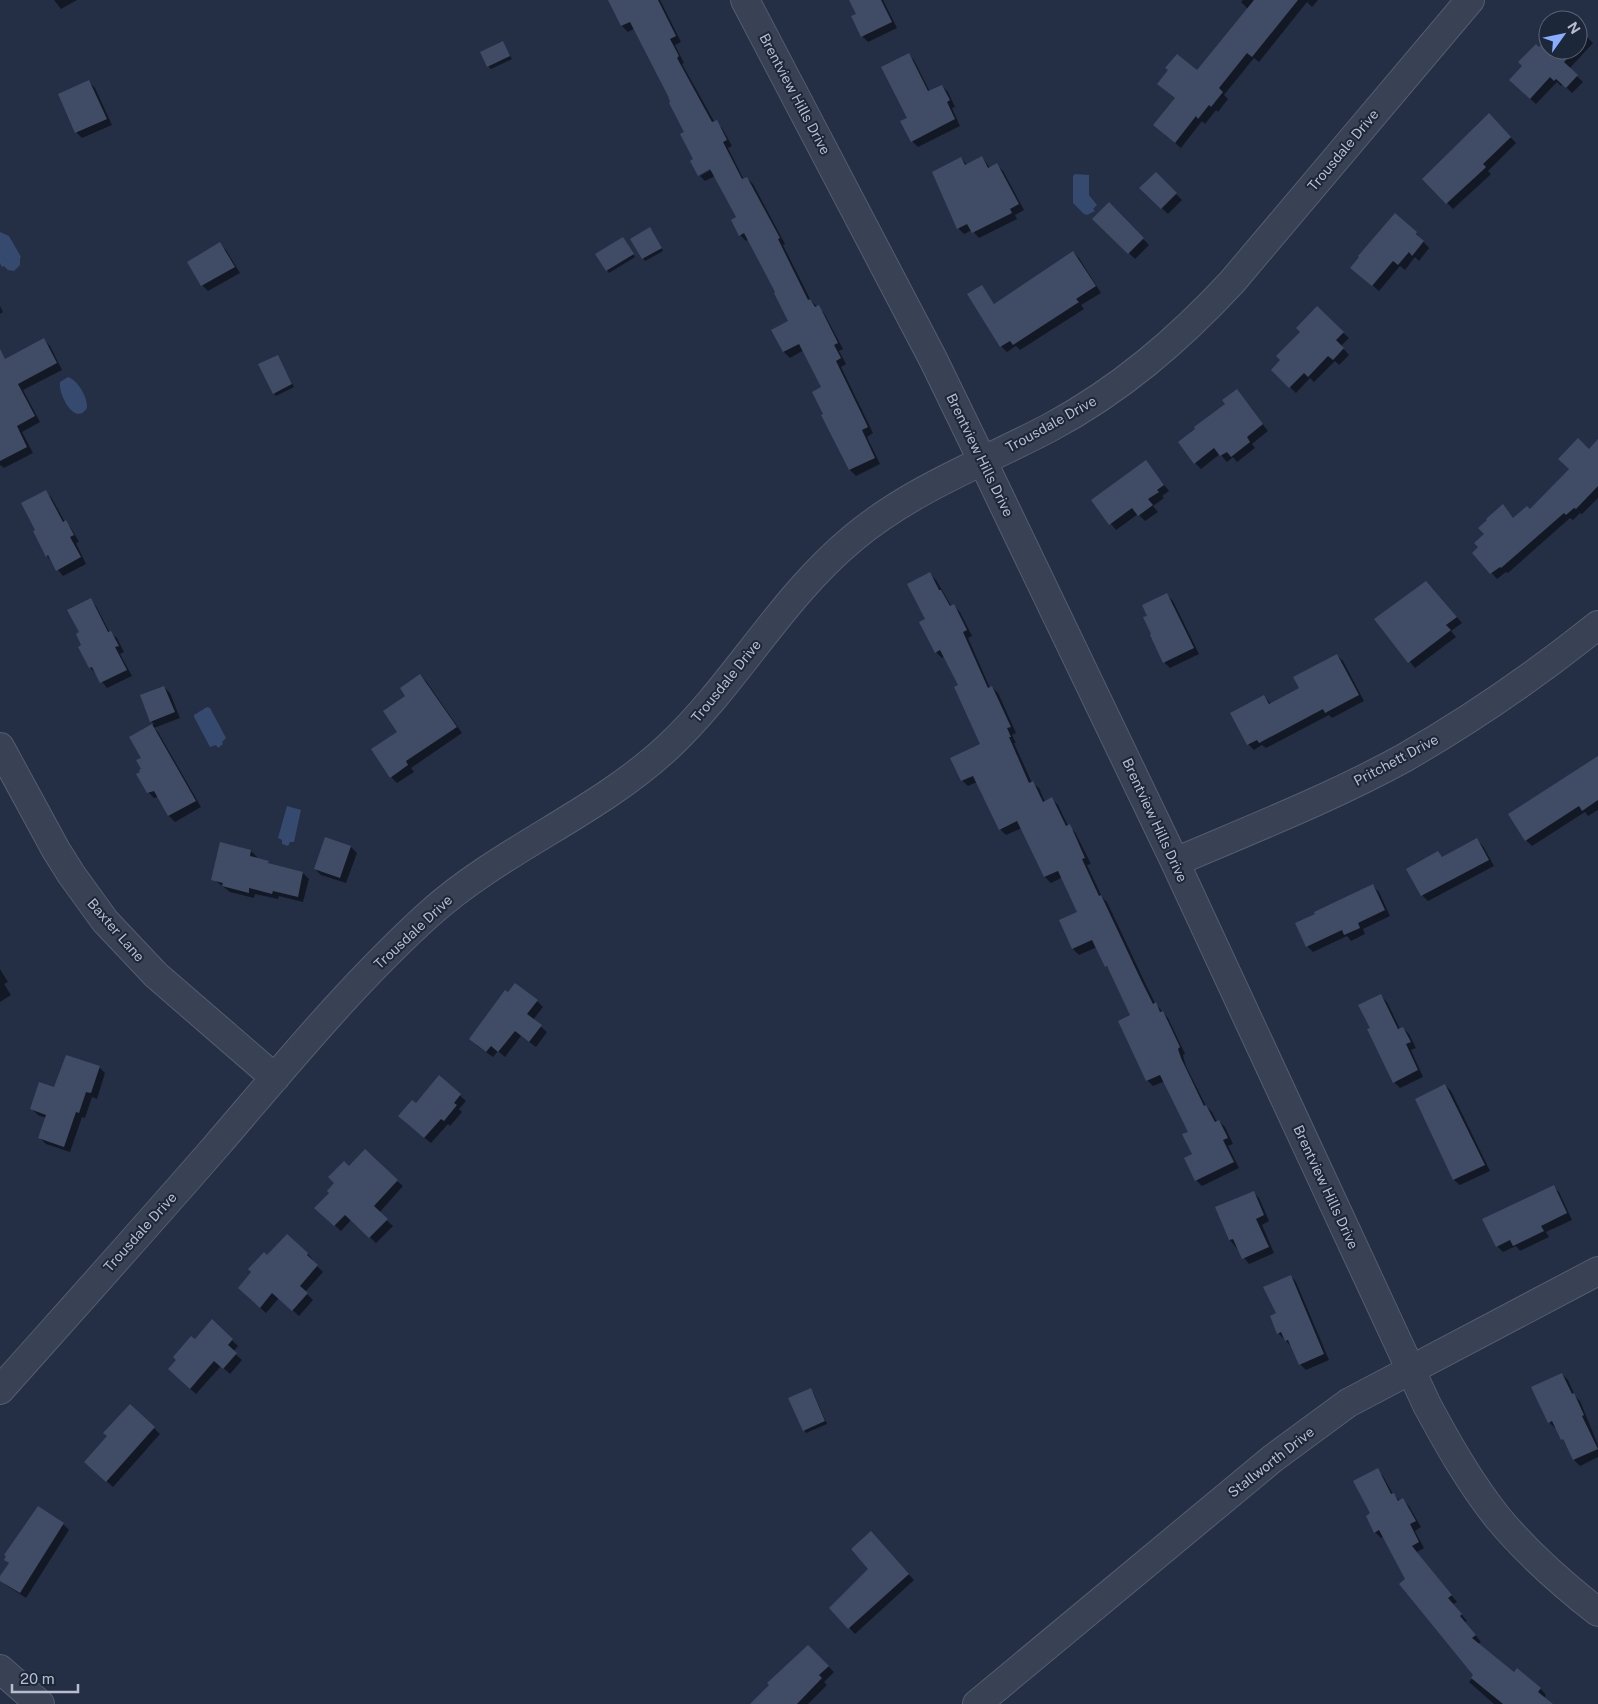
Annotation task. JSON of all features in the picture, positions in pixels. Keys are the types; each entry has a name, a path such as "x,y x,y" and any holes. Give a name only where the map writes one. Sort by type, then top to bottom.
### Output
{"street":[{"name":"Brentview Hills Drive","path":"745,0 933,359 1175,862 1443,1434 1462,1467 1499,1519 1533,1556 1598,1612"},
{"name":"Trousdale Drive","path":"0,1390 275,1078 376,966 408,934 440,904 486,869 621,786 670,745 713,699 807,582 851,540 902,503 982,460 1051,427 1089,404 1132,375 1182,333 1215,301 1261,248 1470,0"},
{"name":"Pritchett Drive","path":"1175,862 1311,803 1402,758 1469,719 1526,680 1598,625"},
{"name":"Baxter Lane","path":"0,747 70,874 114,932 156,975 275,1078"},
{"name":"Stallworth Drive","path":"977,1704 1272,1459 1348,1402 1598,1271"},
{"path":"0,1669 40,1704"}],"water":[{"path":"1075,174 1089,175 1089,195 1097,205 1093,209 1095,211 1087,215 1073,203 1073,176"},
{"path":"0,232 9,236 21,257 20,265 14,271 8,270 4,266 2,267 0,263"},
{"path":"68,377 79,385 84,395 87,408 82,413 77,414 64,401 60,382"},
{"path":"207,707 210,708 226,738 218,748 216,745 210,747 194,717 194,715"},
{"path":"287,806 301,810 294,842 290,842 288,846 282,844 282,840 278,838"}],"building":[{"path":"608,0 658,0 676,36 670,39 679,56 677,58 712,122 717,120 727,140 723,142 742,179 747,177 780,238 778,239 808,300 810,299 815,307 819,305 838,343 834,345 841,358 836,361 868,427 862,430 875,458 849,470 821,415 823,414 812,392 821,387 799,344 783,352 771,330 788,321 775,292 744,233 739,236 731,220 736,217 710,169 698,176 690,161 693,159 680,134 684,132 669,103 668,96 630,22 621,26"},
{"path":"849,0 881,0 892,22 861,37 851,16 856,14"},
{"path":"1254,0 1298,0 1252,57 1247,53 1219,88 1223,92 1211,107 1209,105 1198,119 1196,116 1175,143 1153,125 1175,98 1157,84 1168,70 1165,68 1177,54 1197,70"},
{"path":"503,41 510,56 487,67 480,52"},
{"path":"1536,44 1538,46 1538,60 1566,60 1564,62 1578,75 1566,88 1556,79 1554,81 1550,77 1530,99 1509,80 1522,66 1518,62"},
{"path":"909,53 928,91 942,85 950,100 947,102 955,119 911,142 900,121 907,118 881,67"},
{"path":"89,80 107,119 75,133 58,94"},
{"path":"1489,113 1511,137 1483,164 1486,167 1446,204 1422,179"},
{"path":"982,156 988,168 997,163 1019,204 1010,209 1012,213 972,233 967,224 957,229 932,172 961,157 965,165"},
{"path":"1156,172 1177,193 1161,209 1139,188"},
{"path":"1109,202 1144,238 1128,254 1092,219"},
{"path":"1395,213 1417,232 1416,234 1424,241 1412,256 1409,252 1398,265 1393,261 1372,286 1350,268"},
{"path":"650,227 662,248 642,259 630,239"},
{"path":"623,237 634,254 606,271 595,254"},
{"path":"220,242 235,267 201,286 187,262"},
{"path":"1073,251 1096,286 1076,299 1079,302 1013,345 1010,341 1000,347 967,294 982,285 994,304"},
{"path":"1317,306 1344,332 1336,340 1344,348 1333,360 1328,356 1308,377 1304,373 1289,388 1271,370 1280,360 1276,356 1300,332 1296,328"},
{"path":"44,338 57,363 18,384 35,416 17,426 27,447 0,461 0,349 5,359"},
{"path":"278,355 292,384 273,394 258,364"},
{"path":"1237,389 1263,424 1247,437 1250,442 1231,457 1227,452 1220,456 1214,448 1194,464 1178,442 1195,429 1194,427 1225,404 1222,400"},
{"path":"1578,438 1589,449 1598,439 1598,486 1576,509 1574,508 1566,515 1564,513 1501,568 1490,574 1472,553 1478,547 1474,543 1484,534 1478,528 1503,504 1513,518 1527,506 1530,509 1569,469 1558,459"},
{"path":"1146,460 1164,485 1157,490 1159,492 1148,499 1153,505 1138,516 1132,508 1109,525 1091,500"},
{"path":"46,490 63,522 66,520 74,535 70,537 81,557 56,571 48,555 46,557 21,503"},
{"path":"930,572 950,606 954,604 967,630 963,632 988,688 992,686 1011,727 1007,728 1011,737 1009,737 1029,783 1033,781 1043,802 1052,797 1066,826 1070,824 1085,858 1082,859 1099,896 1101,895 1153,1004 1156,1002 1160,1012 1163,1011 1180,1047 1178,1049 1181,1058 1204,1106 1206,1105 1215,1122 1219,1120 1228,1138 1223,1140 1234,1162 1195,1181 1184,1158 1192,1154 1182,1134 1188,1132 1160,1075 1146,1081 1118,1021 1130,1015 1107,966 1105,967 1092,940 1072,949 1059,920 1077,912 1058,871 1044,877 1017,821 999,830 973,776 961,781 950,758 980,744 954,687 958,685 940,650 935,653 919,622 925,619 907,584"},
{"path":"1426,581 1457,617 1446,625 1451,630 1408,663 1374,619"},
{"path":"1167,593 1194,648 1163,663 1143,617 1147,616 1142,605"},
{"path":"91,598 108,632 111,631 119,646 115,647 127,670 100,683 92,667 89,668 78,647 81,645 76,634 79,632 67,610"},
{"path":"1337,654 1359,695 1325,713 1323,709 1259,743 1257,740 1247,745 1230,713 1264,695 1269,704 1299,688 1293,677"},
{"path":"420,674 457,727 406,761 408,765 390,778 371,749 397,732 383,711 405,696 400,688"},
{"path":"164,686 175,712 150,722 140,695"},
{"path":"152,724 196,801 168,816 154,791 147,793 136,774 141,769 136,760 141,758 129,737"},
{"path":"1598,756 1598,800 1582,811 1579,806 1525,841 1508,814"},
{"path":"325,837 351,846 340,878 314,869"},
{"path":"1477,838 1489,860 1421,896 1406,869 1438,851 1442,857"},
{"path":"220,842 251,850 250,856 269,861 268,863 303,872 298,897 273,891 272,894 249,888 249,893 222,886 223,883 211,880"},
{"path":"1373,884 1385,910 1358,923 1360,928 1344,935 1342,930 1306,947 1295,923"},
{"path":"515,983 538,1000 527,1014 542,1025 529,1042 515,1031 498,1052 491,1046 486,1052 469,1039 505,990 508,992"},
{"path":"1381,994 1398,1029 1403,1027 1411,1042 1406,1044 1418,1070 1393,1083 1367,1029 1370,1028 1358,1005"},
{"path":"66,1055 100,1066 91,1093 86,1092 79,1113 76,1112 64,1147 38,1138 46,1115 30,1109 39,1082 54,1087"},
{"path":"439,1075 461,1094 454,1103 457,1105 444,1121 441,1119 424,1138 398,1116 412,1100 416,1103"},
{"path":"1445,1084 1485,1165 1453,1180 1415,1099"},
{"path":"365,1149 398,1180 374,1206 388,1219 369,1238 345,1215 334,1226 314,1208 329,1193 327,1191 334,1183 328,1177 344,1161 349,1166"},
{"path":"1554,1185 1567,1213 1541,1226 1544,1231 1513,1246 1510,1240 1496,1247 1482,1219"},
{"path":"1254,1191 1264,1215 1256,1219 1269,1247 1242,1259 1233,1239 1229,1240 1215,1207"},
{"path":"287,1234 318,1265 300,1286 308,1293 292,1311 272,1293 260,1308 238,1288 251,1272 248,1269 264,1252 267,1255"},
{"path":"1291,1275 1324,1354 1299,1365 1288,1340 1285,1341 1281,1332 1277,1334 1270,1316 1276,1313 1263,1287"},
{"path":"212,1319 233,1339 228,1345 237,1353 223,1369 214,1361 190,1389 168,1369 176,1360 173,1357 191,1336 195,1339"},
{"path":"1562,1373 1572,1394 1574,1393 1584,1415 1582,1416 1598,1449 1573,1460 1552,1421 1548,1423 1531,1387"},
{"path":"811,1388 825,1421 803,1431 788,1398"},
{"path":"130,1404 155,1427 106,1482 84,1462 107,1436 103,1433"},
{"path":"1378,1468 1391,1494 1394,1493 1398,1501 1403,1498 1416,1521 1410,1524 1419,1542 1412,1546 1452,1595 1448,1598 1462,1614 1460,1616 1476,1635 1472,1638 1514,1672 1517,1668 1541,1688 1538,1692 1553,1704 1503,1704 1471,1678 1473,1675 1399,1584 1405,1579 1379,1530 1374,1533 1366,1516 1370,1513 1353,1481"},
{"path":"38,1506 64,1523 20,1593 0,1581 0,1576 9,1563 4,1560 6,1556 4,1555"},
{"path":"871,1531 909,1574 848,1629 829,1608 868,1569 851,1549"},
{"path":"808,1645 829,1666 819,1675 822,1678 797,1704 750,1704 769,1685 767,1683"}]}
